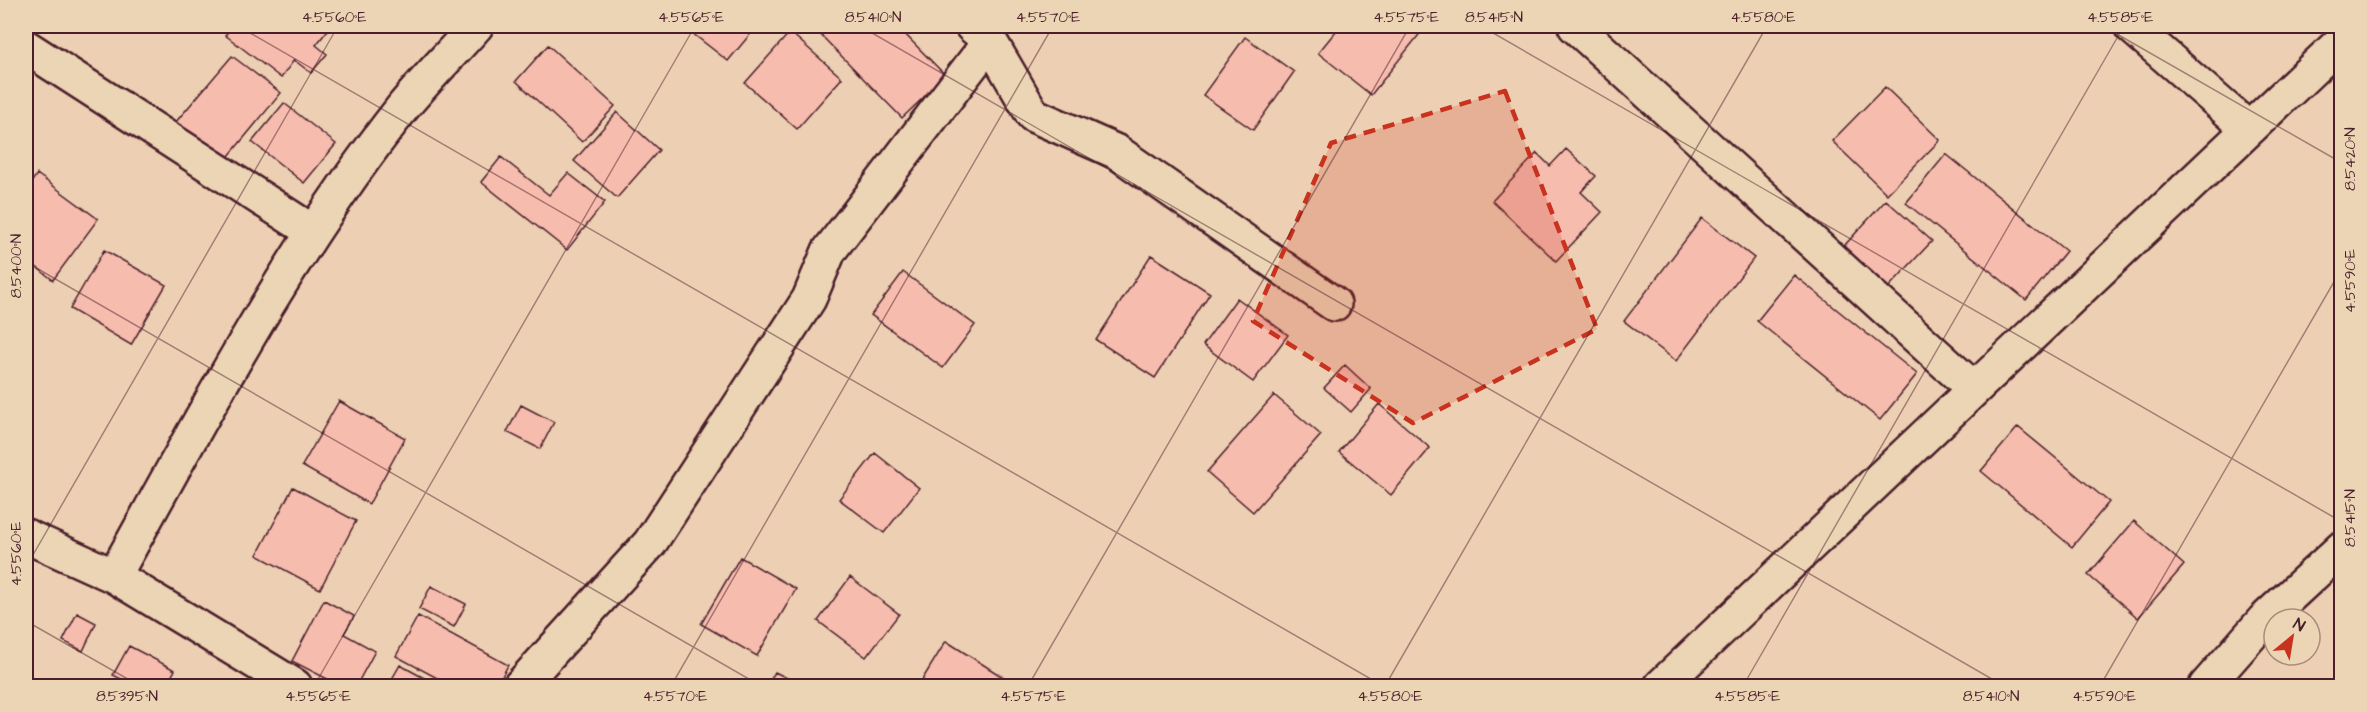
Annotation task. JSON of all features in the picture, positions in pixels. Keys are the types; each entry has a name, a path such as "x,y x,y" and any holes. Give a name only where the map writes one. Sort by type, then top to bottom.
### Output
{"street":[{"path":"114,576 243,344 313,232 404,107 476,26"},
{"path":"1575,26 1974,389"},
{"path":"2131,26 2249,129"},
{"path":"520,687 650,543 809,299 829,250 981,33 1033,115 1117,152 1334,303"},
{"path":"1661,687 2342,41"},
{"path":"26,47 313,232"},
{"path":"26,536 114,576 250,675 295,687"},
{"path":"2206,687 2264,620 2342,549"}],"highlighted area":[{"path":"1505,91 1597,329 1413,423 1253,321 1331,143"}],"building":[{"path":"233,26 331,26 316,45 327,54 311,73 294,60 281,78 225,35"},
{"path":"683,26 757,26 728,61"},
{"path":"812,26 897,26 946,76 902,118"},
{"path":"1340,26 1426,26 1371,95 1318,53"},
{"path":"790,32 842,78 797,129 745,83"},
{"path":"1245,37 1294,72 1253,130 1203,95"},
{"path":"548,45 615,106 582,142 516,81"},
{"path":"232,56 281,93 224,162 175,123"},
{"path":"1885,87 1940,140 1887,194 1832,141"},
{"path":"284,103 336,144 304,183 252,142"},
{"path":"617,112 659,150 617,198 574,161"},
{"path":"1566,149 1596,176 1581,192 1602,212 1556,261 1492,201 1537,153 1550,166"},
{"path":"1946,154 2066,251 2026,300 1906,203"},
{"path":"501,157 549,195 568,173 605,202 567,250 481,182"},
{"path":"37,174 98,219 53,280 26,259 26,190"},
{"path":"1886,200 1932,241 1888,288 1843,247"},
{"path":"1702,218 1754,258 1676,361 1624,321"},
{"path":"104,250 166,285 131,345 70,309"},
{"path":"1151,255 1210,293 1155,378 1096,340"},
{"path":"903,272 975,325 943,368 871,315"},
{"path":"1794,275 1917,374 1880,420 1757,321"},
{"path":"1237,298 1288,335 1253,382 1203,345"},
{"path":"1345,365 1371,389 1351,412 1324,388"},
{"path":"1274,395 1321,435 1253,512 1207,472"},
{"path":"339,401 405,438 369,504 302,466"},
{"path":"1379,404 1430,448 1391,495 1339,452"},
{"path":"521,405 554,422 540,449 507,432"},
{"path":"2018,427 2109,502 2072,547 1981,471"},
{"path":"875,453 919,488 884,533 839,499"},
{"path":"293,487 356,521 320,589 257,555"},
{"path":"2134,521 2184,565 2138,618 2088,575"},
{"path":"740,557 796,589 757,656 701,624"},
{"path":"850,577 899,614 866,657 818,621"},
{"path":"431,586 466,604 454,627 419,609"},
{"path":"324,600 354,616 344,634 375,651 356,686 341,686 292,661"},
{"path":"77,613 96,623 83,651 63,641"},
{"path":"418,616 508,665 497,686 452,686 396,656"},
{"path":"946,641 1017,686 933,686 922,680"},
{"path":"129,646 175,670 166,686 135,686 113,675"},
{"path":"400,665 439,686 388,686"},
{"path":"775,672 803,686 767,686"}]}
